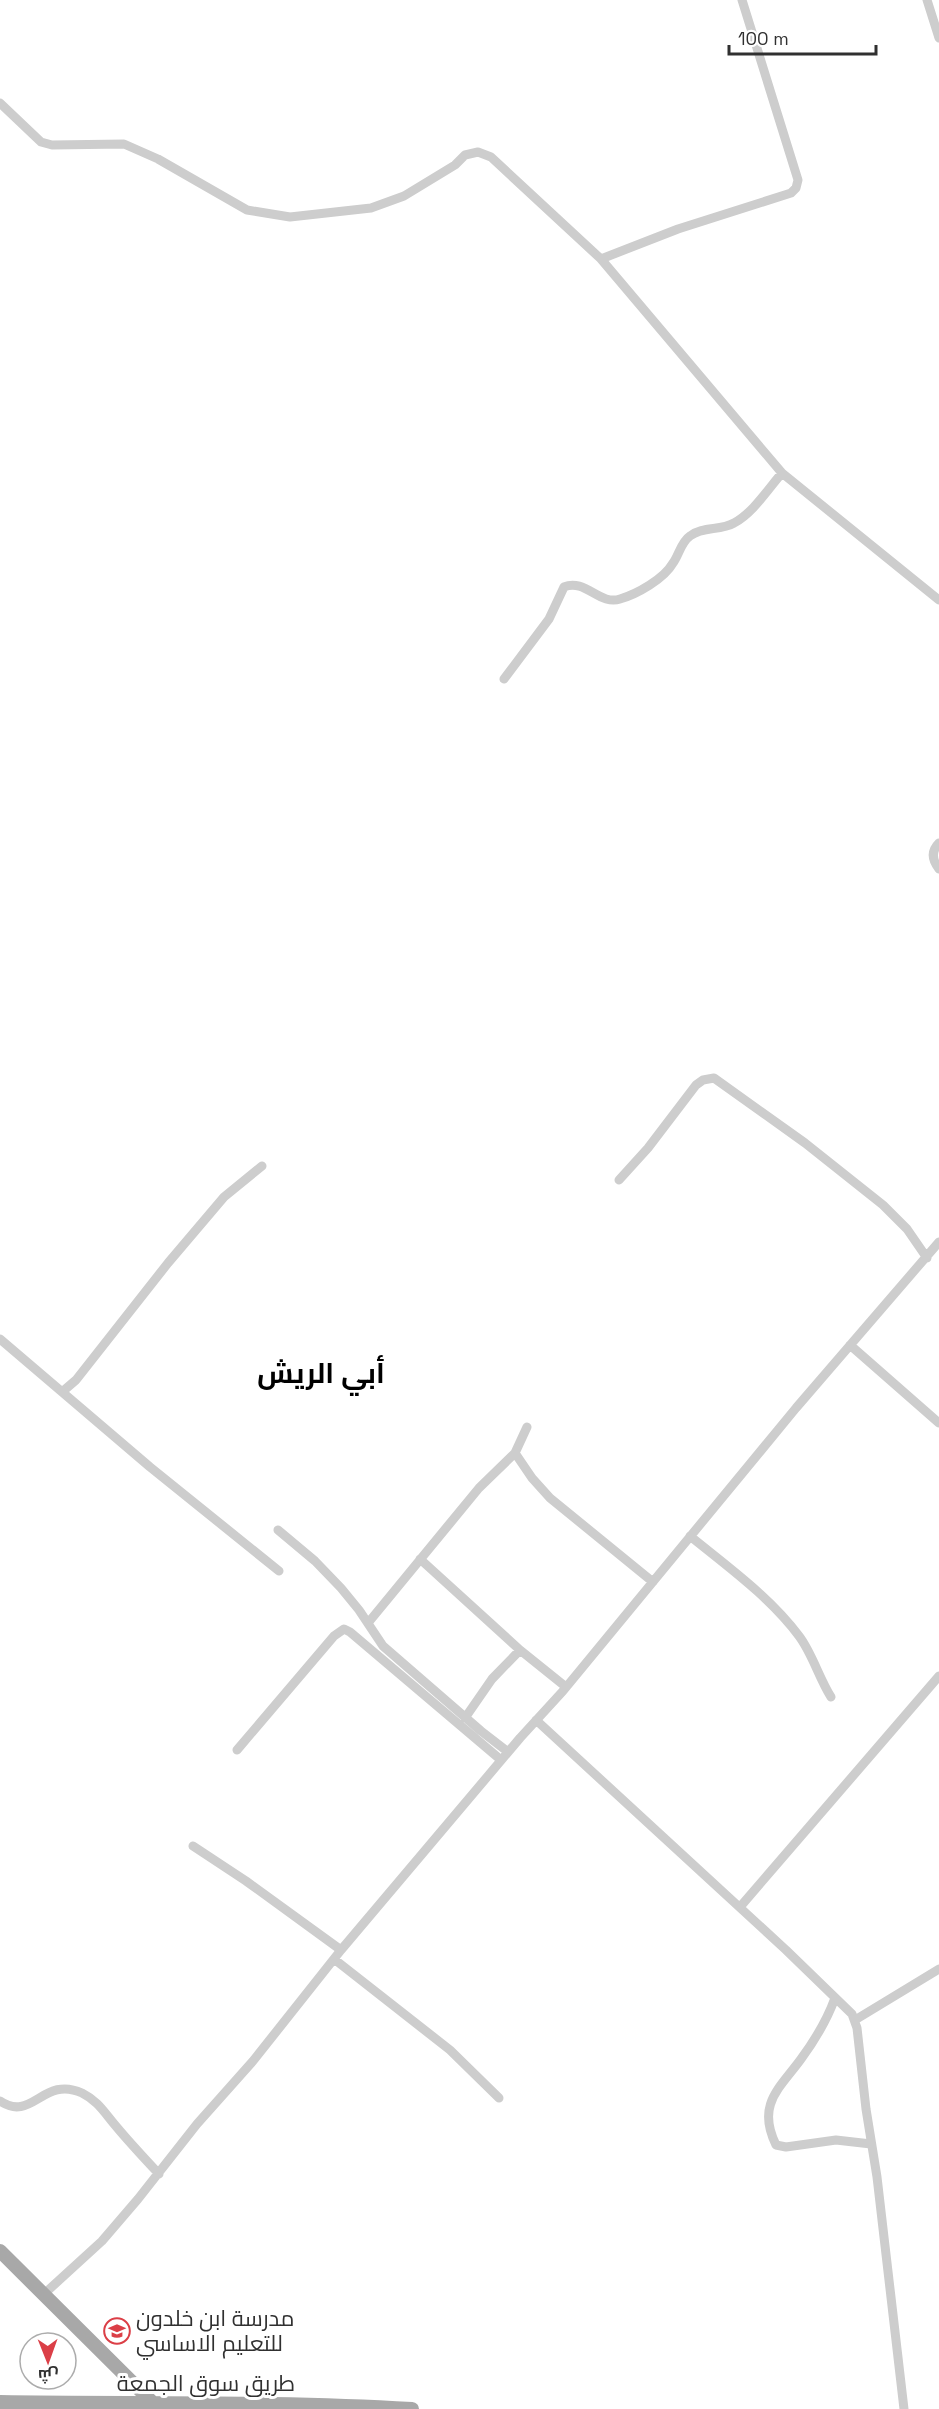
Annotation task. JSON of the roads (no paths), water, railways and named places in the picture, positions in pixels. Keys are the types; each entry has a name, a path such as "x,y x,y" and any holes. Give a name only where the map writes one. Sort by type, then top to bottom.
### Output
{"main road":[{"path":"0,2251 157,2407"},
{"name":"طريق سوق الجمعة","path":"0,2402 157,2407 285,2403 412,2409"}],"street":[{"path":"601,259 678,230 791,193 796,188 798,180 742,0"},
{"path":"927,0 939,38"},
{"path":"0,103 41,142 52,145 124,144 158,159 247,210 274,216 327,214 371,208 389,203 455,165 465,155 478,152 491,157 601,259 782,473 939,600"},
{"path":"504,679 549,619 564,587 576,585 605,600 619,600 643,588 667,571 688,537 698,531 734,524 782,473"},
{"path":"939,843 933,851 933,858 939,869"},
{"path":"619,1180 648,1148 696,1085 703,1080 714,1078 805,1143 883,1205 907,1229 927,1258"},
{"path":"62,1392 76,1380 168,1263 224,1197 262,1166"},
{"path":"44,2294 102,2241 159,2174 197,2124 253,2061 341,1950 501,1760 566,1687 850,1345 939,1242"},
{"path":"0,1340 150,1467 279,1571"},
{"path":"850,1345 939,1424"},
{"path":"368,1623 479,1488 514,1453 527,1427"},
{"path":"514,1453 550,1498 653,1582"},
{"path":"278,1530 341,1588 383,1646 465,1718 508,1752"},
{"path":"690,1536 754,1589 789,1624 801,1638 831,1697"},
{"path":"420,1559 520,1650 566,1687"},
{"path":"237,1750 334,1636 344,1629 351,1632 501,1760"},
{"path":"465,1718 492,1679 520,1650"},
{"path":"740,1907 939,1676"},
{"path":"536,1720 740,1907 855,2020 904,2409"},
{"path":"193,1846 341,1950"},
{"path":"334,1959 450,2050 499,2098"},
{"path":"855,2020 939,1969"},
{"path":"835,1998 821,2029 801,2060 776,2089 770,2101 768,2113 773,2138 776,2145 786,2147 836,2140 871,2144"},
{"path":"0,2101 17,2108 24,2107 51,2090 65,2088 80,2092 104,2109 113,2123 159,2174"}],"place":[{"name":"مدرسة ابن خلدون للتعليم الاساسي","path":"117,2331"}],"district":[{"name":"أبي الريش","path":"321,1373"}]}
